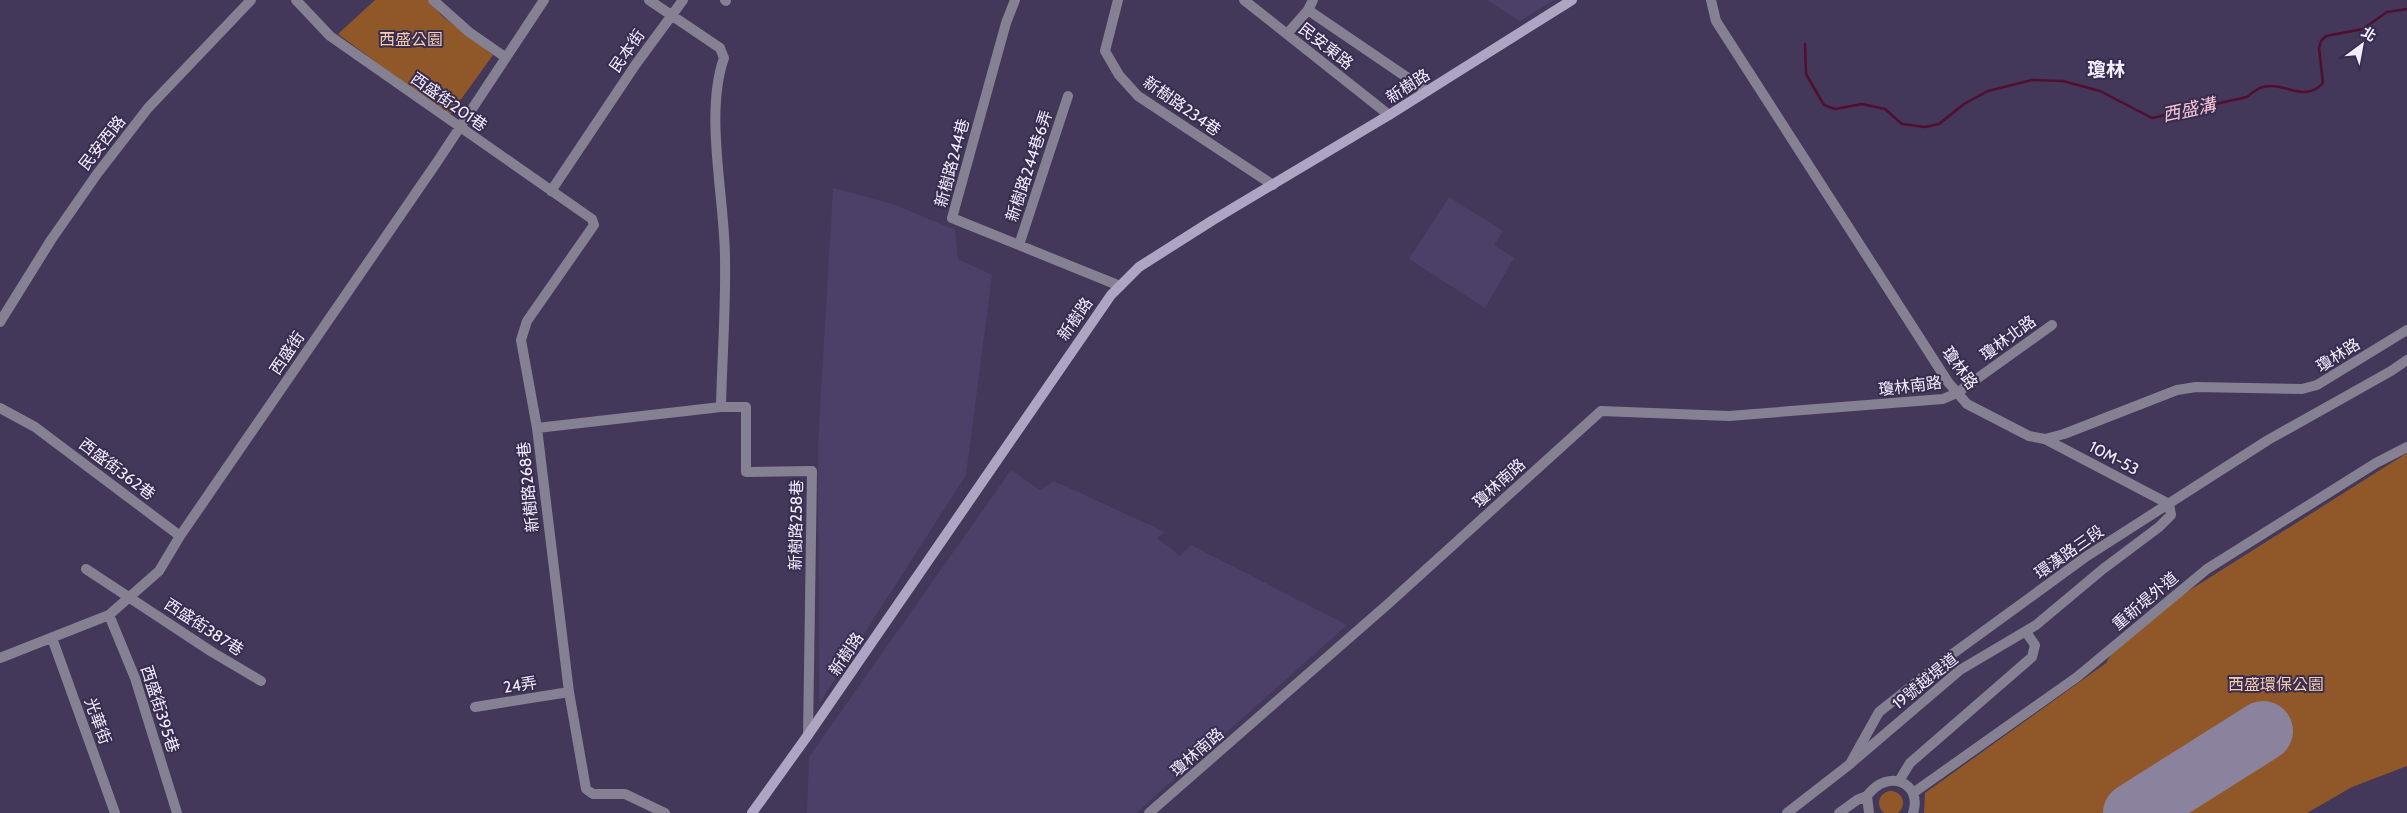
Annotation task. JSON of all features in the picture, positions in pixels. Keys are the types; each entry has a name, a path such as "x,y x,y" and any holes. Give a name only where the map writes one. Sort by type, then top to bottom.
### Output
{"main road":[{"name":"新樹路","path":"752,813 808,735 1110,295 1139,267 1389,116 1572,0"}],"street":[{"name":"民安西路","path":"0,322 97,174 148,108 252,0"},
{"name":"西盛街201巷","path":"296,0 330,36 459,128 592,219 594,225 527,321 521,340 537,428"},
{"path":"433,0 469,32 505,57"},
{"name":"西盛街","path":"0,658 109,615 131,598 159,571 180,536 459,128 544,0"},
{"path":"649,0 720,48 724,58 720,70 716,125 725,258 721,407"},
{"name":"民本街","path":"551,192 683,0"},
{"name":"新樹路244巷","path":"1014,0 952,218 1120,286"},
{"name":"新樹路234巷","path":"1118,0 1105,51 1119,75 1138,96 1273,185"},
{"name":"民安東路","path":"1244,0 1389,116"},
{"path":"1287,34 1308,10 1313,0"},
{"name":"瓊林路","path":"1711,0 1716,21 1957,393 1967,404 2029,436 2045,439 2064,434 2177,390 2196,388 2302,389 2328,379 2407,330"},
{"path":"1308,10 1427,91"},
{"name":"新樹路244巷6弄","path":"1018,245 1068,96"},
{"name":"瓊林北路","path":"1957,393 2052,325"},
{"name":"環漢路三段","path":"1787,813 1850,764 1879,712 1951,655 2087,556 2268,440 2391,371 2407,360"},
{"path":"2391,371 2407,368"},
{"name":"瓊林南路","path":"1149,813 1388,604 1601,411 1728,416 1943,399 1957,393"},
{"name":"新樹路268巷","path":"665,813 625,794 593,794 586,789 569,692 537,428 721,407"},
{"name":"新樹路258巷","path":"721,407 746,407 746,472 812,471 808,735"},
{"name":"西盛街362巷","path":"0,408 35,426 180,536"},
{"name":"10M-53","path":"2045,439 2169,504"},
{"name":"重新堤外道","path":"1913,793 2077,678 2207,569 2376,463 2407,447"},
{"name":"19號越堤道","path":"1850,764 1960,670 2026,632 2103,569 2159,527 2171,515 2169,504"},
{"name":"西盛街387巷","path":"86,569 212,652 261,681"},
{"name":"西盛街395巷","path":"109,615 135,678 177,813"},
{"path":"1898,781 1910,764 2032,657 2036,646 2026,632"},
{"name":"光華街","path":"52,638 115,813"},
{"name":"24弄","path":"475,707 569,692"},
{"path":"1839,813 1857,800 1867,796 1880,782 1889,780 1898,781 1907,786 1913,793 1915,802 1913,813"},
{"path":"1867,796 1869,813"}],"shaded area":[{"path":"1487,0 1554,0 1520,21"},
{"path":"833,188 893,204 955,230 958,259 992,275 966,475 819,704 818,444"},
{"path":"1449,197 1503,231 1494,245 1514,258 1485,308 1409,259"},
{"path":"1011,470 1040,490 1054,481 1165,532 1157,538 1180,556 1191,545 1347,625 1136,813 807,813 809,757"}],"green space":[{"name":"西盛公園","path":"375,0 428,0 442,16 493,55 449,116 338,34"},
{"name":"西盛環保公園","path":"2407,453 2407,766 2352,787 2307,813 1924,813 1925,793 2106,663 2125,631"},
{"path":"1891,791 1896,792 1902,798 1902,808 1896,814 1891,815 1886,814 1880,808 1879,803 1880,798 1886,792"}],"waterway":[{"name":"西盛溝","path":"1805,44 1806,74 1824,105 1835,109 1862,104 1885,109 1902,124 1925,127 1939,124 1964,104 1988,91 2032,80 2063,81 2100,91 2152,118 2247,97 2258,89 2269,86 2301,92 2316,89 2323,83 2319,48 2321,41 2326,36 2363,29 2387,12 2407,9"}],"runway":[{"path":"2133,813 2263,731"}],"district":[{"name":"瓊林","path":"2106,69"}]}
